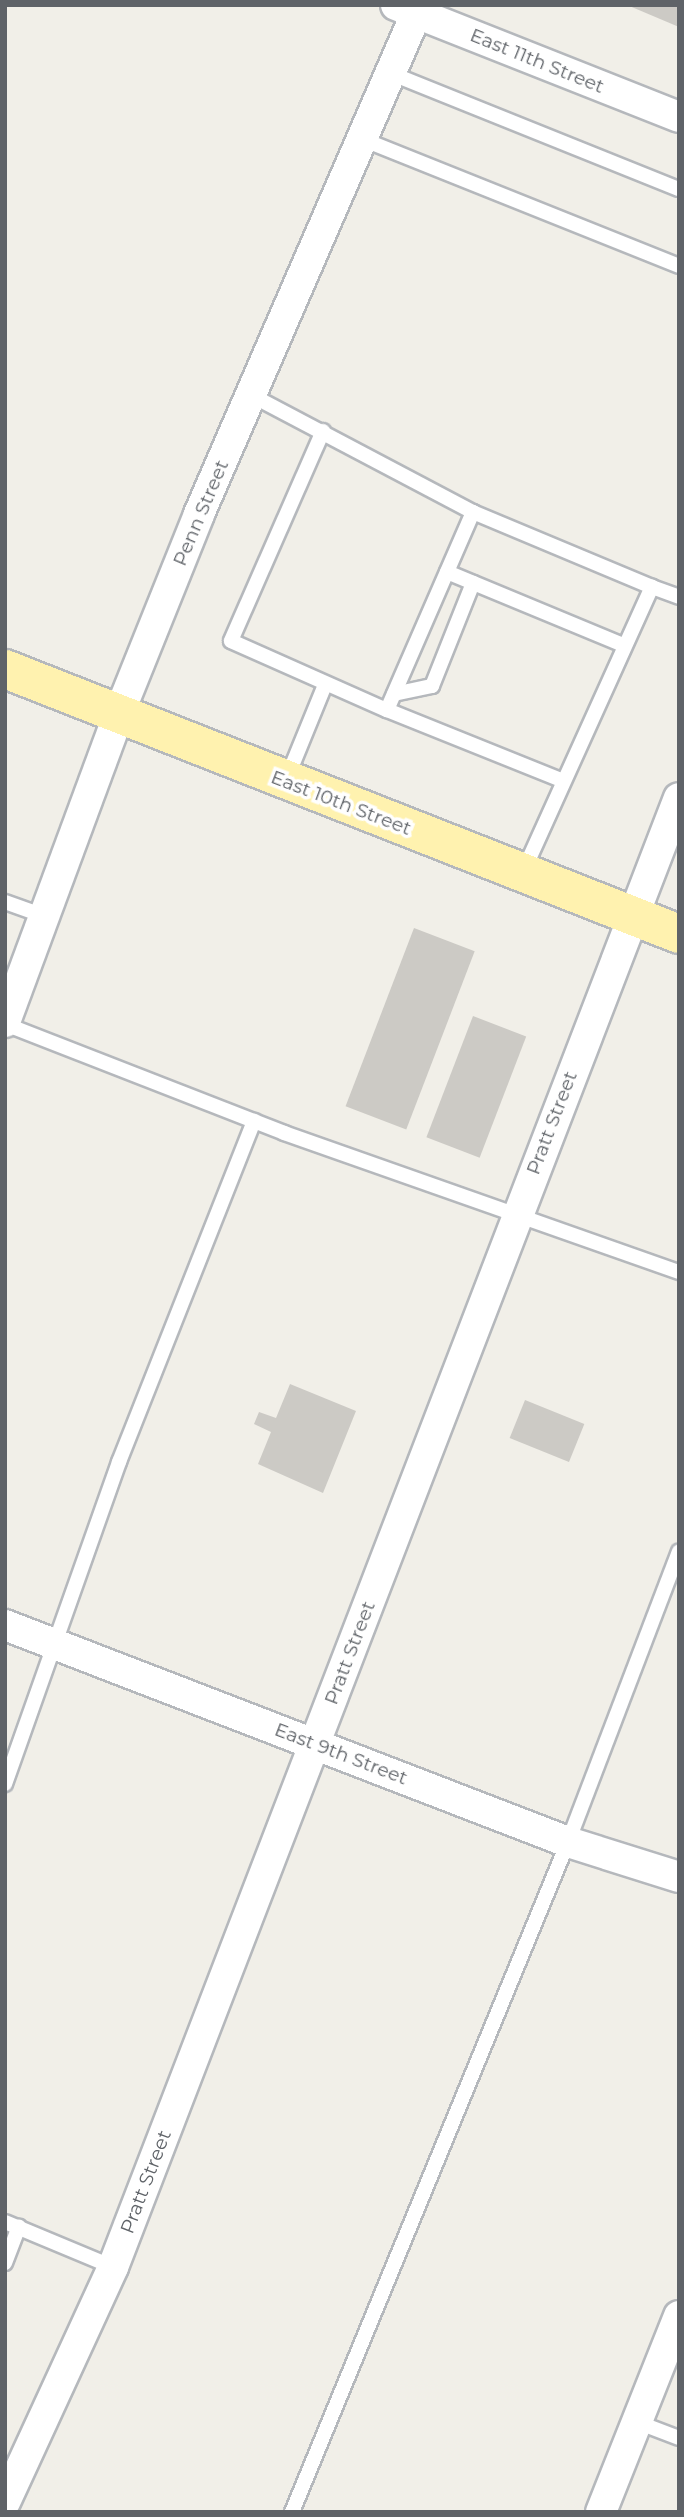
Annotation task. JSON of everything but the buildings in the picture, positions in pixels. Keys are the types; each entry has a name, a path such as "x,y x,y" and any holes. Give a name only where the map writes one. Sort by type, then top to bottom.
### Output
{"main road":[{"name":"East 10th Street","path":"5,669 118,716 679,934"}],"street":[{"name":"Penn Street","path":"5,1023 118,716 251,395 390,73 411,8"},
{"name":"East 11th Street","path":"411,8 679,117"},
{"name":"Pratt Street","path":"5,2501 113,2267 517,1212 679,798"},
{"name":"East 9th Street","path":"5,1625 568,1842 679,1877"},
{"path":"601,2512 679,2316"}],"lane":[{"path":"390,73 679,190"},
{"path":"362,139 679,266"},
{"path":"251,395 473,512 679,597"},
{"path":"323,431 231,641 325,685 561,780"},
{"path":"387,710 473,512"},
{"path":"447,572 623,645"},
{"path":"394,694 432,686 473,583"},
{"path":"523,874 561,780 652,587"},
{"path":"286,782 325,685"},
{"path":"5,902 44,916"},
{"path":"5,1023 254,1121 517,1212 679,1272"},
{"path":"5,1784 119,1462 254,1121"},
{"path":"292,2512 568,1842 679,1551"},
{"path":"5,2263 12,2224 113,2267"},
{"path":"637,2422 679,2438"}]}
